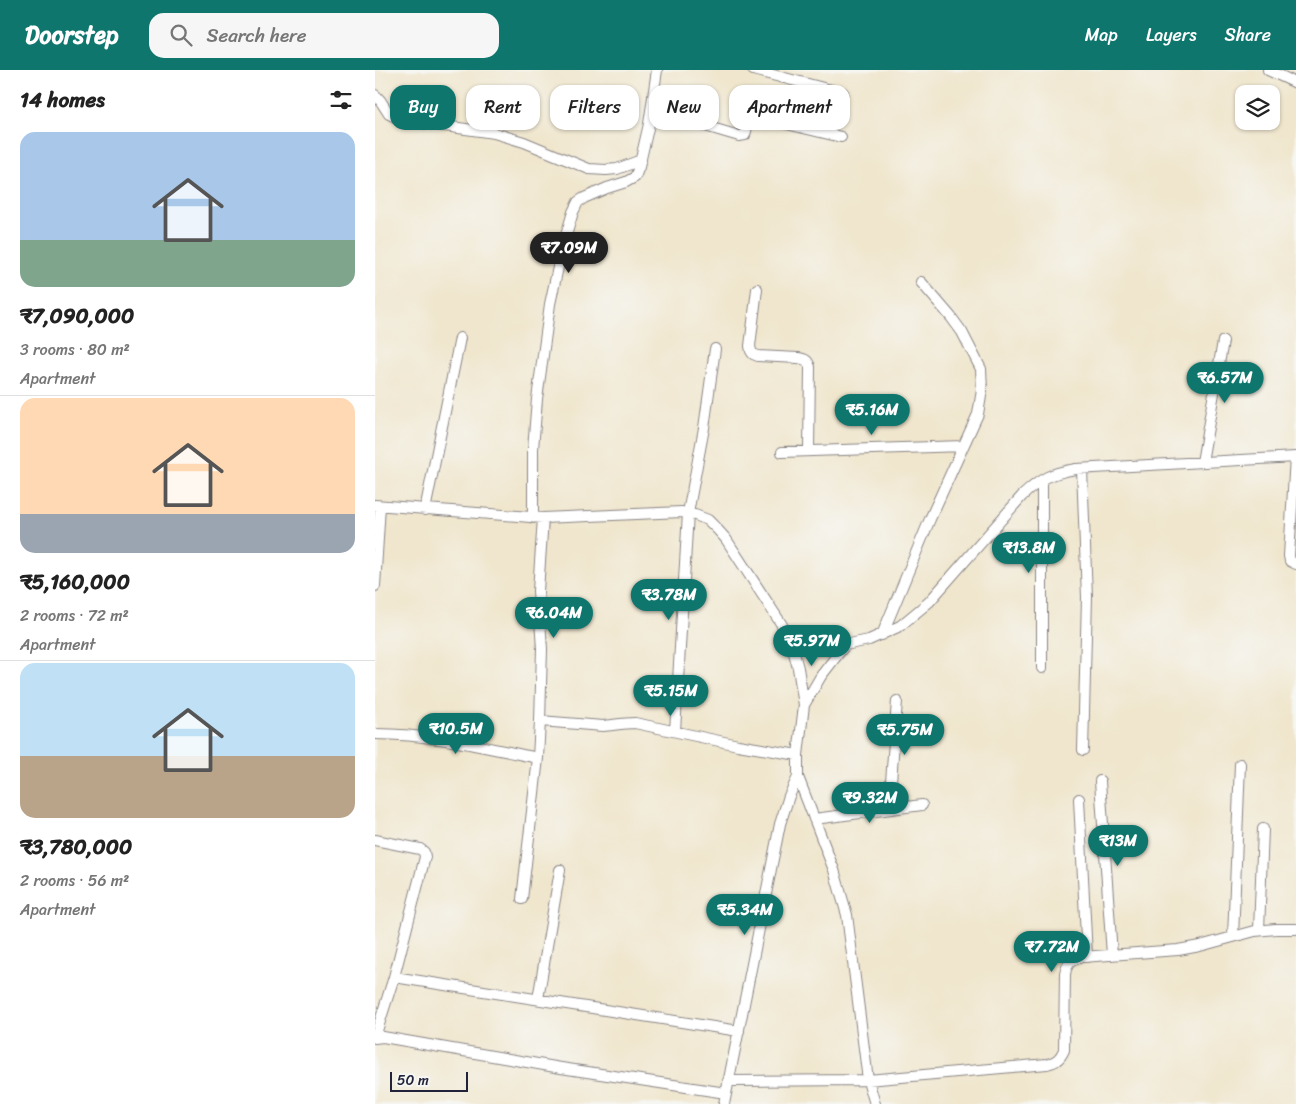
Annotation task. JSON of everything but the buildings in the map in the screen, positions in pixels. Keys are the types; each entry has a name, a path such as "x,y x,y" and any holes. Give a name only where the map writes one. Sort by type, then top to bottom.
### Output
{"street":[{"path":"655,85 657,70"},
{"path":"753,70 812,85"},
{"path":"1268,70 1296,83"},
{"path":"375,95 389,114 402,120 494,133 589,169 617,169 641,160"},
{"path":"719,130 739,136 745,135 749,121 754,116 841,138"},
{"path":"522,899 540,721 542,649 538,591 538,518 533,449 537,399 550,304 562,249 573,212 578,202 590,195 635,177 641,160 649,120"},
{"path":"882,635 978,414 982,390 981,370 977,359 957,325 921,282"},
{"path":"757,290 750,346 753,354 805,359 809,362 809,451"},
{"path":"425,510 460,338"},
{"path":"1202,462 1223,341"},
{"path":"675,731 688,513 704,428 715,349"},
{"path":"782,452 963,446"},
{"path":"787,636 845,645 869,640 901,626 929,602 1033,485 1046,477 1061,472 1082,469 1296,457 1289,556 1296,564"},
{"path":"1082,469 1087,597 1083,750"},
{"path":"1042,480 1042,668"},
{"path":"375,586 377,506 538,518 682,512 708,520 726,540 782,625 794,652 804,706 798,755 798,778 834,870 847,915 868,1080 875,1104"},
{"path":"804,706 821,676 845,645"},
{"path":"889,809 897,701"},
{"path":"540,721 603,726 635,723 738,745 798,755"},
{"path":"375,734 443,739 537,758"},
{"path":"1233,937 1240,764"},
{"path":"375,840 420,849 424,852 425,857 394,977 375,1037 561,1068 725,1099 780,824 798,778"},
{"path":"1100,781 1112,955"},
{"path":"1079,799 1087,957"},
{"path":"814,819 923,805"},
{"path":"1259,930 1263,829"},
{"path":"538,999 561,870"},
{"path":"728,1081 868,1080 1055,1062 1061,1058 1064,1050 1065,974 1067,965 1073,960 1087,957 1178,950 1259,930 1296,929"},
{"path":"394,977 739,1031"}]}
